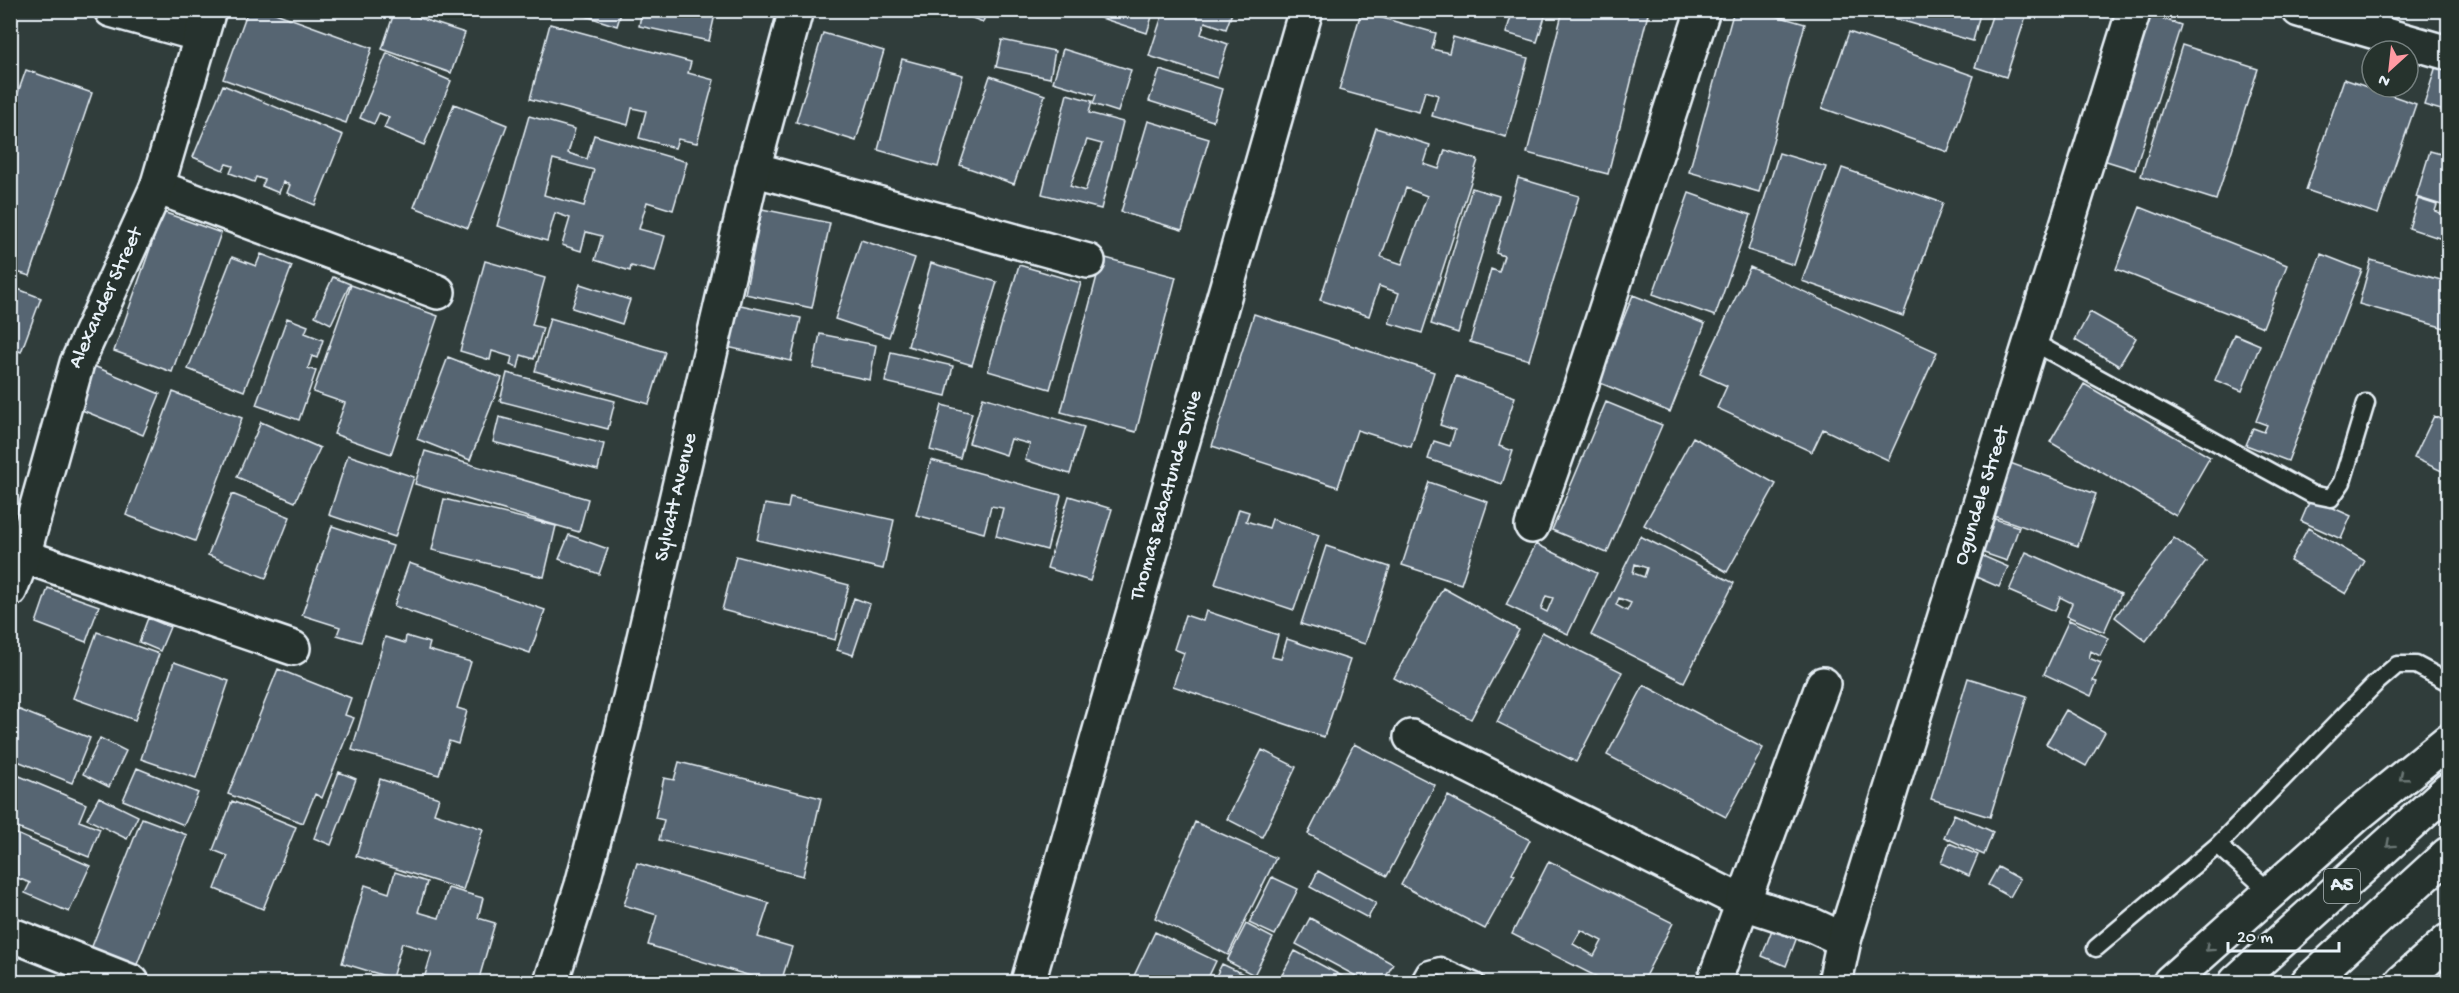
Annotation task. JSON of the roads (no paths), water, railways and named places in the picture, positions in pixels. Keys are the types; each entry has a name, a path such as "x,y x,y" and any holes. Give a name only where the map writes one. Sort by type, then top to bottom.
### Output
{"main road":[{"path":"111,10 205,23"},
{"name":"Sylvatt Avenue","path":"551,982 582,885 619,743 753,169 796,10"},
{"name":"Thomas Babatunde Drive","path":"1028,982 1306,10"},
{"path":"1532,526 1584,378 1703,10"},
{"name":"Ogundele Street","path":"1835,982 1844,940 2134,10"},
{"path":"2299,10 2448,53"},
{"name":"Alexander Street","path":"10,590 23,556 77,363 157,187 205,23"},
{"path":"753,169 1088,261"},
{"path":"157,187 438,292"},
{"path":"23,556 293,648"},
{"path":"1714,982 1822,684"},
{"path":"1411,737 1744,903 1812,925 1844,940"},
{"path":"2170,982 2356,815 2448,741"},
{"name":"A5","path":"2236,982 2448,790"},
{"name":"A5","path":"2308,982 2448,854"},
{"path":"10,934 132,982"},
{"path":"2402,982 2448,941"}],"lane":[{"path":"2031,341 2311,494 2331,498 2342,482 2366,403"},
{"path":"2096,948 2218,845 2376,682 2397,665 2416,665 2448,682"},
{"path":"2218,845 2270,892"},
{"path":"1419,982 1426,970 1440,966 1476,982"}]}
